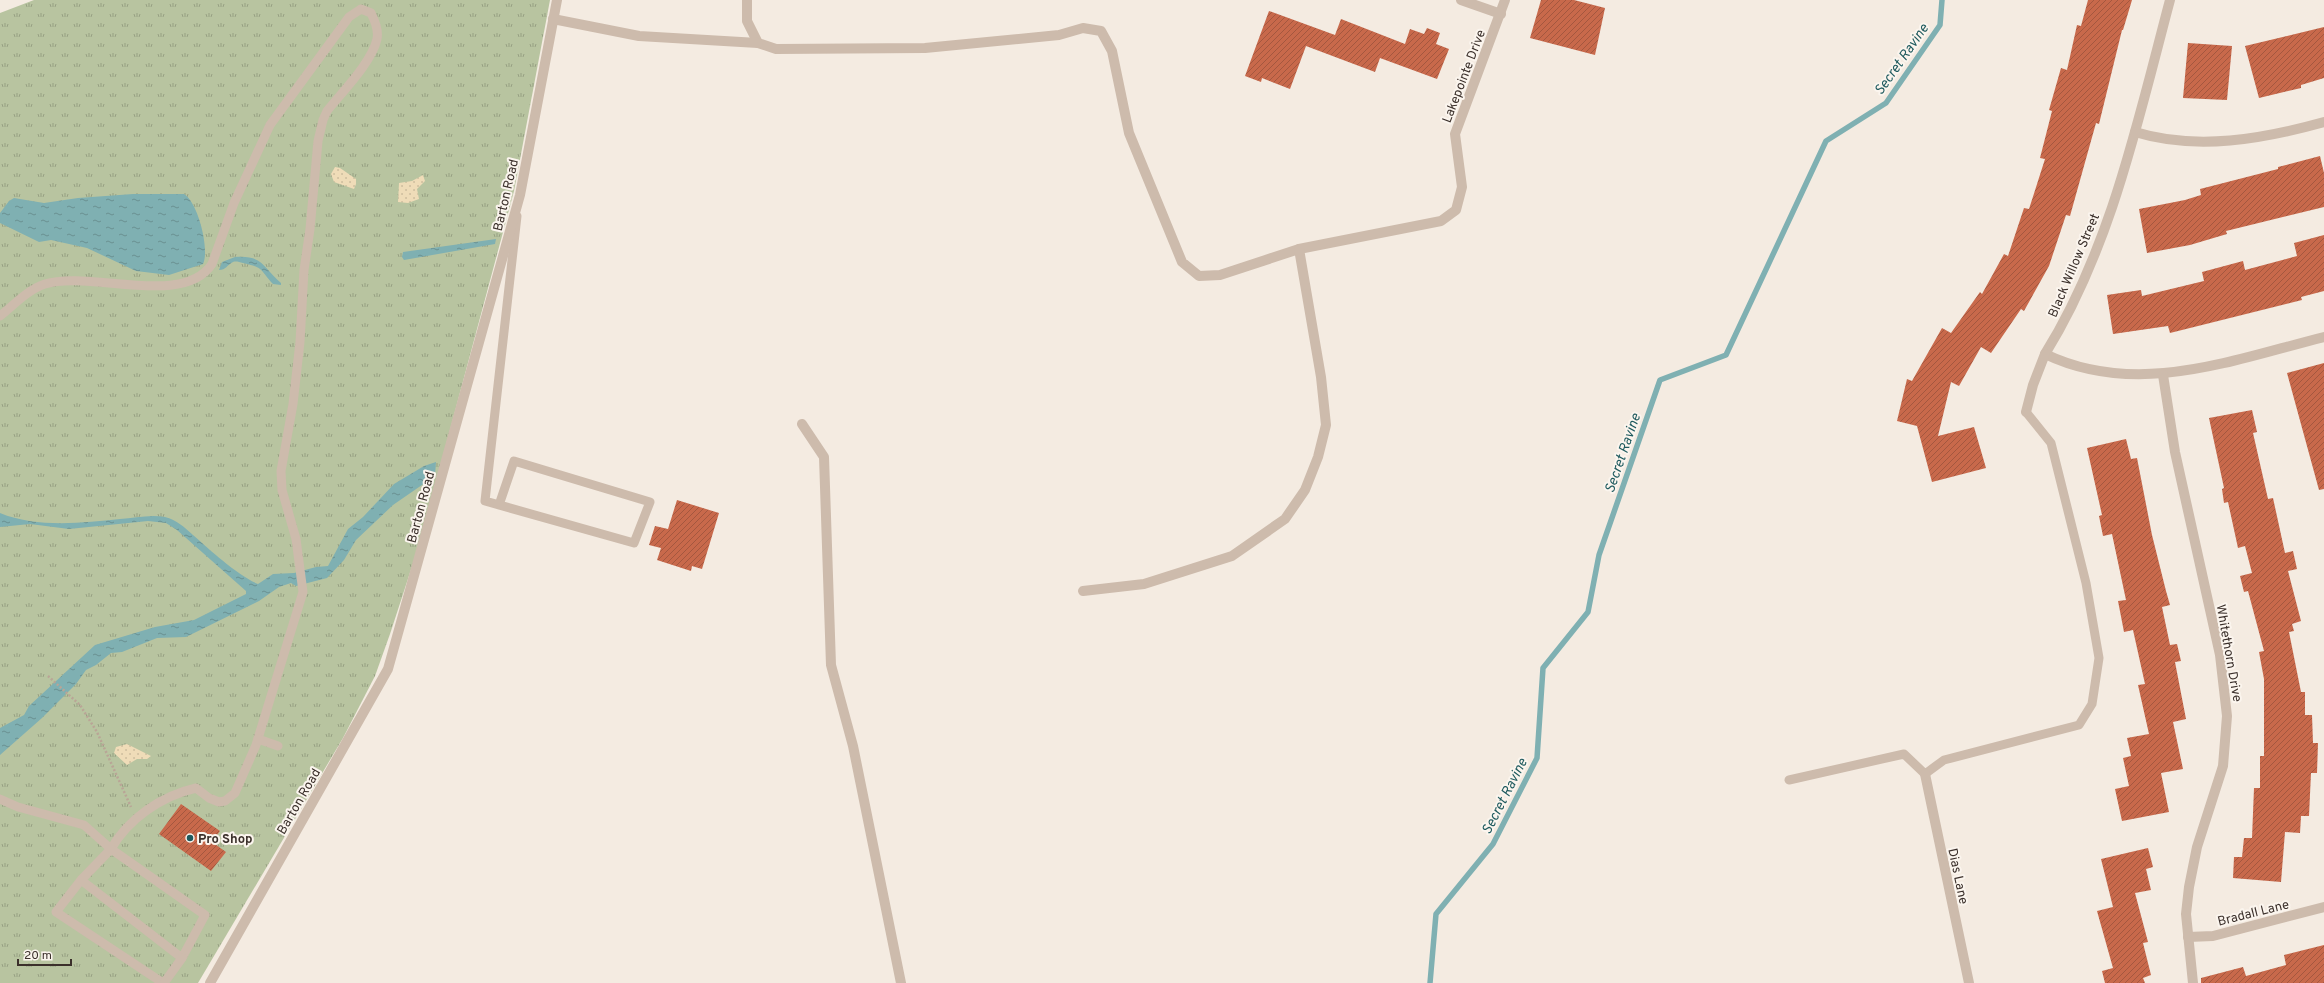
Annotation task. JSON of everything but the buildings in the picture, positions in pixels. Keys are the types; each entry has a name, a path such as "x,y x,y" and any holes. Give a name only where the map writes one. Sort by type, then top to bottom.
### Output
{"street":[{"name":"Barton Road","path":"210,983 388,669 520,194 557,0"},
{"path":"747,0 747,21 758,43"},
{"path":"1461,0 1501,14"},
{"name":"Lakepointe Drive","path":"1299,249 1441,221 1456,210 1462,187 1455,134 1505,0"},
{"name":"Black Willow Street","path":"2026,412 2033,385 2045,354 2075,301 2106,223 2135,132 2170,0"},
{"path":"553,19 638,36 758,43 776,49 926,48 1059,35 1083,28 1101,31 1112,51 1129,133 1182,262 1199,276 1220,275 1299,249 1321,377 1326,425 1318,458 1306,490 1285,519 1232,556 1144,584 1083,591"},
{"path":"2135,132 2151,137 2198,142 2246,140 2324,122"},
{"path":"2045,354 2069,366 2092,371 2143,376 2163,375 2188,371 2324,337"},
{"name":"Whitethorn Drive","path":"2163,375 2175,452 2220,655 2227,716 2224,766 2197,847 2190,881 2186,914 2193,983"},
{"path":"802,424 824,457 831,665 853,746 901,983"},
{"name":"Dias Lane","path":"1925,774 1969,983"},
{"name":"Bradall Lane","path":"2188,937 2213,936 2324,907"}],"lane":[{"path":"0,316 32,290 46,284 108,282 160,287 198,278 206,273 212,264 234,203 270,125 349,17 361,9 371,13 378,30 377,39 372,51 328,110 323,120 318,141 310,229 304,270 300,342 293,404 281,471 282,490 296,540 303,592 258,739 235,793 225,801 219,802 209,798 196,788 157,804 138,817 119,834 111,849 82,880 56,912 164,983 182,958 205,915 111,849 84,825 18,807 0,799"},
{"path":"499,505 514,461 650,502 634,543 499,505 485,501 520,194"},
{"path":"1789,780 1904,754 1925,774 1944,760 2079,725 2092,704 2099,658 2086,583 2051,443 2026,412"},
{"path":"258,739 278,746"},
{"path":"82,880 182,958"}],"path":[{"path":"48,676 80,705 97,732 132,810 138,817"}],"green space":[{"path":"34,0 550,0 514,191 420,542 375,676 343,738 198,983 0,983 0,13"}],"sand":[{"path":"335,167 340,168 356,179 354,189 334,182 331,174"},
{"path":"423,175 425,181 417,189 419,199 408,203 398,202 399,183 412,181"},
{"path":"127,744 151,756 147,759 137,759 127,765 114,753 116,747"}],"water":[{"path":"133,194 184,194 189,199 198,216 204,238 205,257 203,264 169,275 136,271 87,248 51,240 39,242 0,223 0,213 9,201 14,198 44,203 78,198"},
{"path":"496,239 495,244 404,260 402,257 403,252"},
{"path":"235,257 245,257 258,260 281,283 281,285 273,284 258,268 240,262 233,262 225,268 219,270 222,262"},
{"path":"436,462 435,476 393,505 356,540 344,560 327,578 296,586 291,583 279,587 259,601 186,637 157,638 122,652 111,653 96,665 86,670 76,684 42,718 0,755 0,728 24,715 29,706 95,645 155,627 194,620 246,594 246,591 177,530 166,523 148,521 69,529 30,524 0,527 0,513 14,518 44,523 90,522 148,516 165,517 187,529 241,575 258,584 273,574 294,573 316,567 328,566 348,529 363,517 394,484 424,466"}],"waterway":[{"name":"Secret Ravine","path":"1430,983 1436,914 1493,844 1537,758 1543,668 1588,612 1599,555 1660,380 1726,355 1826,141 1886,103 1940,25 1942,0"}],"place":[{"name":"Pro Shop","path":"190,838"}]}
